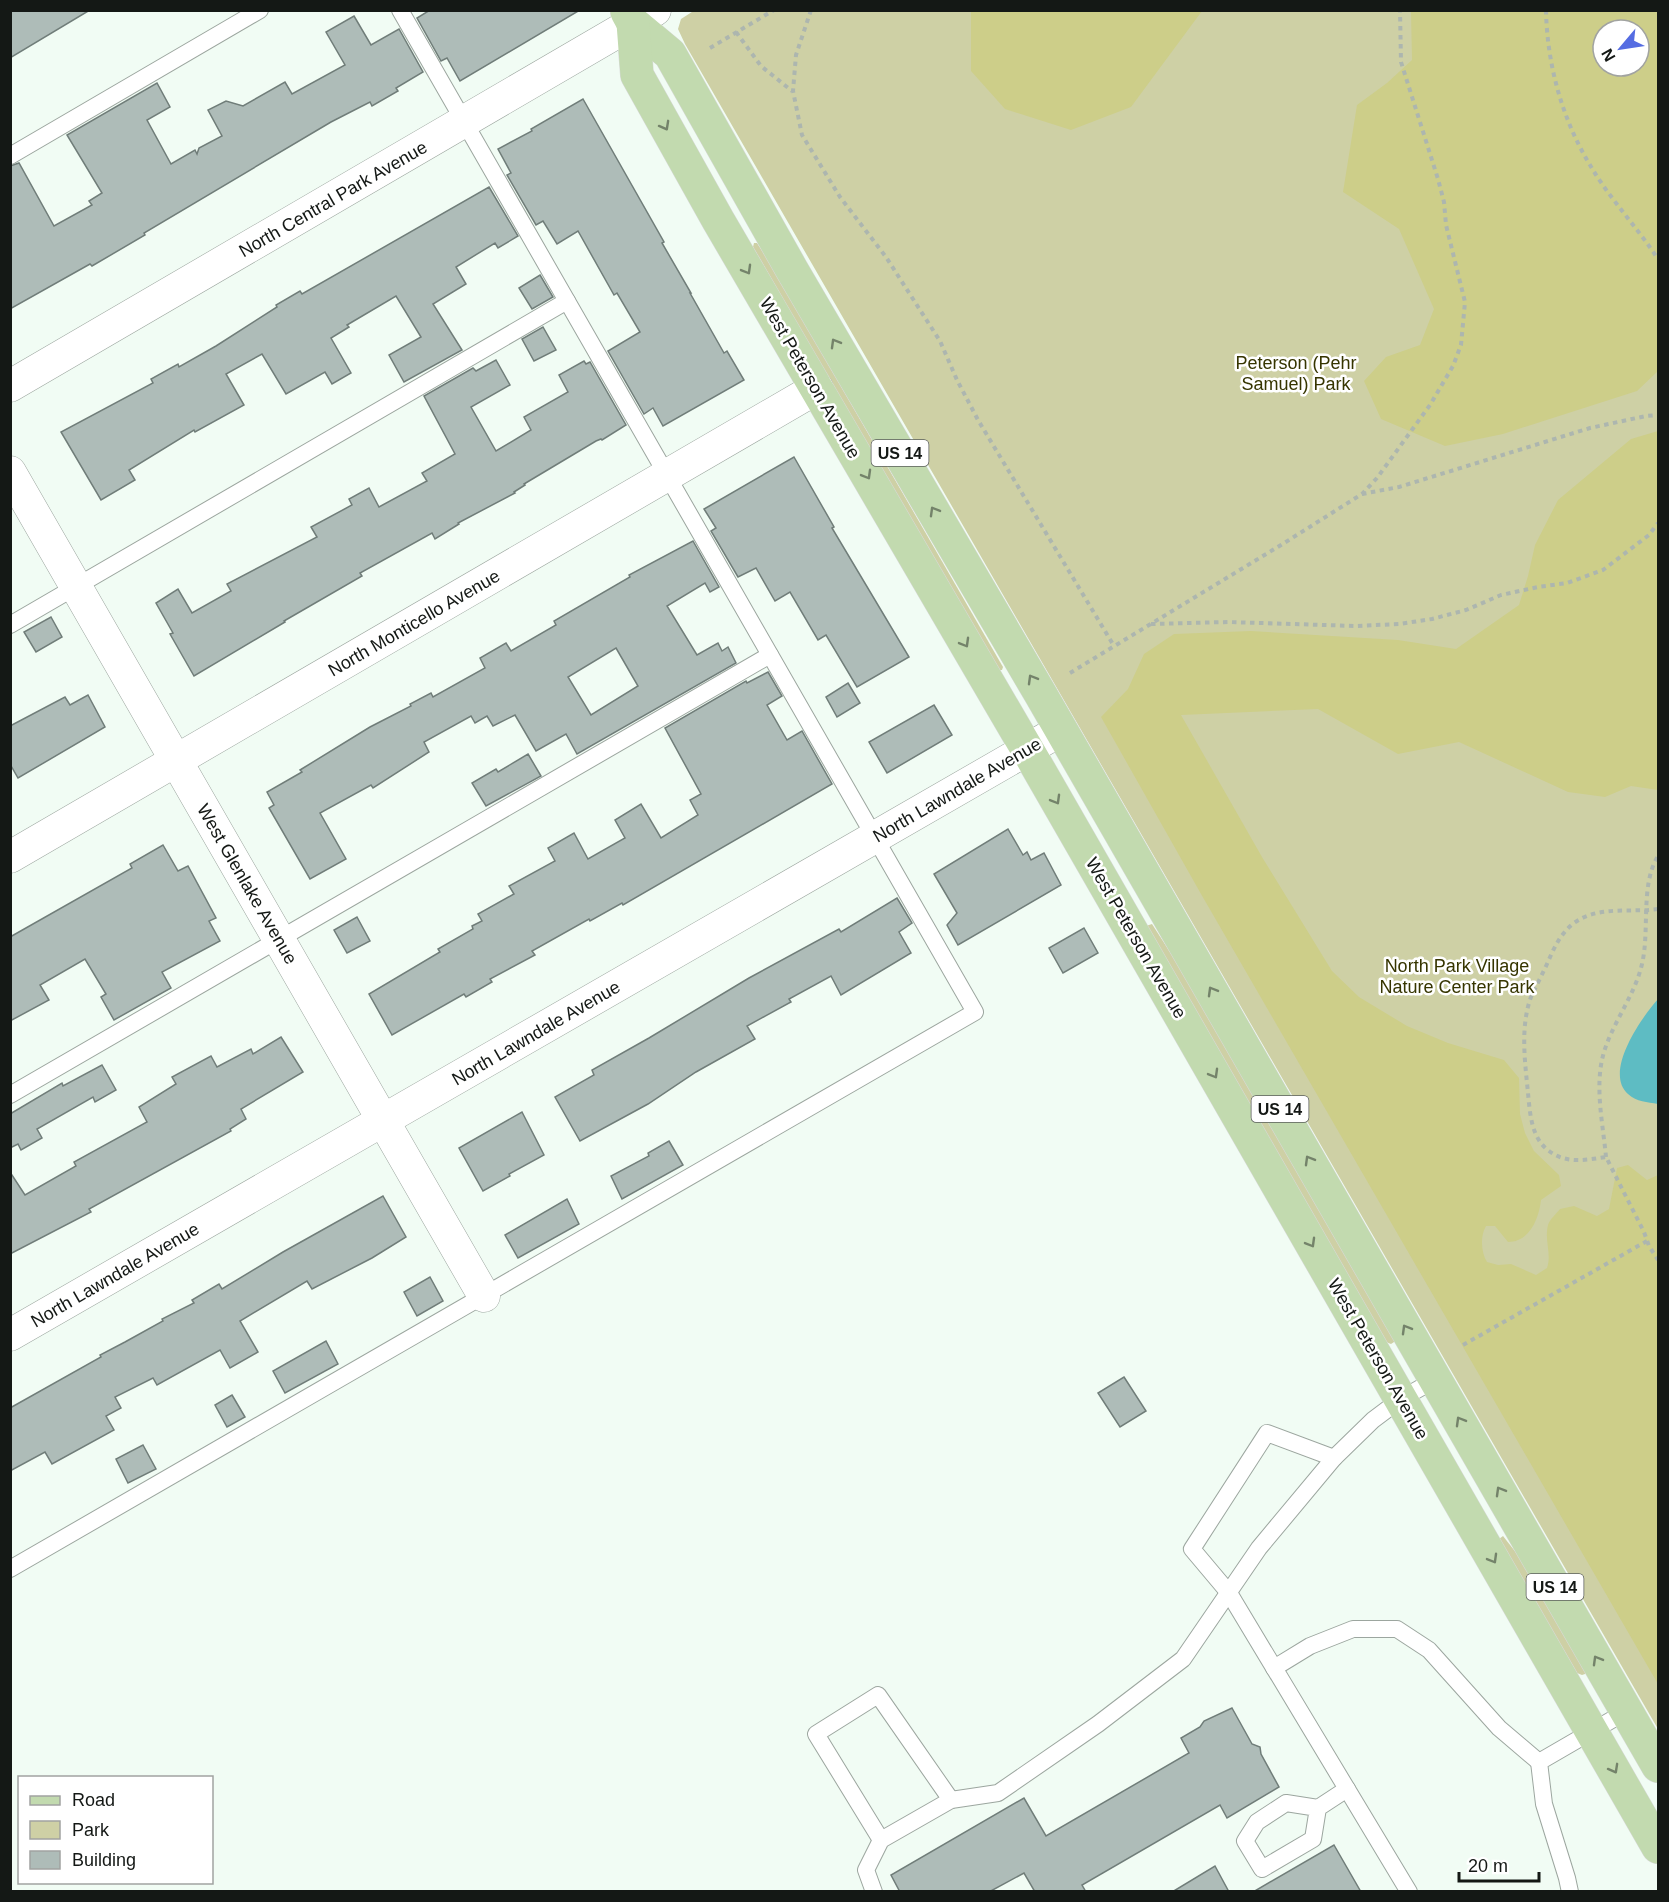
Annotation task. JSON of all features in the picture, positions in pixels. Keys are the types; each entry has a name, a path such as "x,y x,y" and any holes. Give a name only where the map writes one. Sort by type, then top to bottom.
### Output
{"main road":[{"name":"West Peterson Avenue","path":"638,15 637,75 717,220 1027,749 1659,1847"},
{"name":"US 14","path":"638,15 670,54 792,270 1061,730 1659,1766"}],"street":[{"name":"North Central Park Avenue","path":"10,386 464,122 638,15"},
{"name":"North Monticello Avenue","path":"10,857 816,388"},
{"name":"West Glenlake Avenue","path":"10,472 484,1296"},
{"name":"North Lawndale Avenue","path":"10,1335 1061,730"}],"lane":[{"path":"10,156 260,10"},
{"path":"10,1569 975,1012 400,10"},
{"path":"10,625 567,301"},
{"path":"10,1095 770,655"},
{"path":"874,1892 866,1870 881,1840 951,1800 998,1793 1098,1724 1184,1659 1259,1548 1334,1458 1373,1420 1401,1399 1436,1380"},
{"path":"1334,1458 1267,1433 1192,1548 1228,1593 1408,1892"},
{"path":"1274,1668 1310,1646 1353,1629 1397,1629 1429,1650 1499,1728 1539,1762 1544,1804 1568,1878 1570,1892"},
{"path":"881,1840 816,1734 878,1695 951,1800"},
{"path":"1539,1762 1627,1711"},
{"path":"1318,1808 1312,1839 1262,1869 1245,1841 1257,1822 1286,1803 1318,1808 1347,1789"}],"path":[{"path":"710,48 774,10"},
{"path":"811,10 796,55 793,91 802,135 840,196 926,317 978,420 1114,646"},
{"path":"1070,673 1362,494 1377,478 1430,405 1453,366 1461,345 1466,302 1446,225 1444,202 1401,62 1400,10"},
{"path":"1546,10 1546,33 1555,81 1570,127 1590,166 1659,259"},
{"path":"736,32 761,66 793,91"},
{"path":"1362,494 1399,487 1590,428 1659,415"},
{"path":"1151,624 1228,622 1356,626 1400,624 1432,619 1466,610 1501,596 1567,583 1603,570 1649,535 1659,523"},
{"path":"1659,856 1650,870 1642,964 1604,1050 1600,1069 1606,1157 1647,1241 1659,1260"},
{"path":"1606,1157 1580,1161 1561,1158 1548,1150 1536,1135 1530,1115 1524,1050 1525,1026 1530,999 1561,935 1576,922 1607,911 1659,909"},
{"path":"1462,1345 1647,1241"}],"green space":[{"name":"Peterson (Pehr Samuel) Park","path":"695,10 1658,11 1658,1729 685,44 678,29 681,19"},
{"path":"971,10 1202,11 1131,107 1071,130 1005,109 971,71"},
{"path":"1411,11 1658,11 1658,371 1637,391 1503,434 1445,446 1381,419 1364,381 1386,357 1420,345 1434,309 1399,229 1343,192 1357,105 1387,83 1412,60"},
{"path":"754,243 757,243 767,258 1003,667 1002,670 997,670 753,247"},
{"path":"1658,431 1658,790 1631,786 1605,797 1568,792 1459,742 1398,754 1318,709 1181,715 1262,857 1332,971 1359,997 1407,1026 1448,1043 1504,1060 1519,1078 1520,1114 1525,1133 1534,1151 1559,1175 1561,1186 1541,1200 1532,1228 1522,1238 1508,1242 1495,1226 1486,1226 1482,1244 1487,1262 1498,1265 1511,1264 1536,1275 1547,1268 1548,1225 1560,1209 1574,1206 1597,1216 1609,1209 1617,1168 1628,1165 1647,1180 1658,1175 1658,1684 1101,717 1128,689 1144,654 1174,634 1251,631 1398,640 1456,649 1519,605 1535,545 1558,500 1631,439"},
{"path":"1152,924 1197,994 1394,1335 1394,1342 1391,1344 1386,1342 1146,926"},
{"path":"1503,1536 1532,1573 1586,1669 1585,1674 1577,1673 1499,1539"}],"water":[{"path":"1658,999 1658,1104 1631,1097 1621,1084 1620,1072 1622,1059 1635,1031"}],"building":[{"path":"10,10 90,10 10,58"},
{"path":"430,10 580,10 460,81 447,58 441,61 417,18"},
{"path":"354,16 371,45 399,29 423,72 396,88 398,91 372,106 370,102 331,122 92,266 90,264 10,309 10,166 19,163 54,226 92,205 89,201 102,193 67,135 157,83 170,107 147,120 171,164 195,150 197,154 199,148 222,136 208,110 226,101 243,106 285,82 292,94 345,65 326,32"},
{"path":"583,99 724,353 727,351 744,380 663,426 653,408 644,414 608,351 640,332 617,293 614,295 578,231 557,244 543,221 536,225 507,175 511,173 498,149"},
{"path":"489,187 518,236 498,248 495,243 456,267 466,284 433,304 462,350 404,382 389,355 421,337 396,296 347,325 349,327 331,338 351,373 332,384 325,372 286,394 262,354 226,374 244,405 195,432 194,430 129,470 135,480 101,500 61,432 153,383 151,379 178,364 179,367 216,346 300,291 302,294"},
{"path":"540,275 553,297 532,309 519,288"},
{"path":"543,327 556,350 534,361 522,339"},
{"path":"496,360 510,385 471,407 496,451 531,430 524,417 568,392 559,375 584,361 586,364 590,362 626,425 524,484 515,493 458,523 435,539 432,533 360,573 362,576 194,676 170,634 173,633 156,603 178,589 192,613 231,591 227,584 317,537 311,527 352,505 349,499 369,488 379,507 427,481 422,473 455,454 424,396 473,368 476,371"},
{"path":"794,457 834,527 832,528 909,657 857,687 826,635 818,640 790,592 775,601 756,568 738,577 711,531 716,528 704,509"},
{"path":"693,541 719,587 710,592 705,583 667,606 697,655 718,643 722,651 728,647 736,663 577,754 566,734 536,751 515,715 493,726 487,716 475,723 471,716 424,742 429,752 373,788 371,785 320,813 346,859 310,879 269,808 274,805 267,792 370,727 411,706 410,704 431,693 433,697 485,668 480,658 506,643 511,651 556,625 554,621 630,577 629,575","holes":["616,648 638,686 591,715 568,677"]},
{"path":"51,617 62,637 36,652 24,632"},
{"path":"768,672 782,696 767,705 787,740 802,731 832,784 623,905 622,903 590,921 589,919 532,951 535,955 490,979 492,982 466,997 464,994 392,1035 369,994 440,952 438,949 473,929 472,926 482,921 478,914 514,894 509,886 555,861 548,848 574,833 588,859 625,838 615,820 641,804 661,838 698,815 690,800 701,794 665,728 746,681 747,683"},
{"path":"848,683 860,703 837,717 826,697"},
{"path":"88,695 105,727 18,778 10,764 10,726 65,697 70,705"},
{"path":"934,705 952,735 887,773 869,742"},
{"path":"528,754 541,776 486,806 472,783 496,769 498,772"},
{"path":"1008,829 1023,855 1027,852 1031,860 1044,853 1061,885 958,945 947,925 957,913 934,874"},
{"path":"163,845 178,871 188,866 216,918 209,921 220,941 162,972 171,988 114,1020 101,997 106,994 85,959 40,985 49,1000 10,1021 10,937 132,868 130,864"},
{"path":"897,898 912,923 899,932 911,953 841,995 831,976 789,999 791,1002 747,1026 755,1039 696,1072 648,1104 580,1141 555,1097 594,1075 592,1070 749,978 839,929 841,932"},
{"path":"357,917 370,941 347,953 334,930"},
{"path":"1084,928 1098,953 1063,973 1049,948"},
{"path":"281,1037 303,1072 241,1109 246,1119 230,1129 231,1131 89,1209 91,1212 10,1254 10,1172 25,1195 76,1166 74,1162 147,1122 139,1107 176,1084 172,1077 211,1056 217,1067 251,1049 253,1054"},
{"path":"102,1065 116,1090 95,1102 93,1097 37,1129 42,1138 21,1150 18,1144 10,1148 10,1114 62,1083 63,1086"},
{"path":"522,1112 544,1155 483,1191 459,1148"},
{"path":"669,1141 683,1165 622,1199 611,1176 649,1156 648,1153"},
{"path":"383,1196 406,1237 372,1258 312,1289 307,1281 240,1321 258,1352 230,1368 220,1350 157,1385 153,1378 115,1397 121,1408 106,1416 114,1430 52,1464 45,1452 10,1471 10,1408 163,1321 162,1319 194,1303 192,1300 219,1284 222,1289"},
{"path":"567,1199 579,1224 518,1258 505,1235"},
{"path":"430,1277 443,1301 417,1316 404,1292"},
{"path":"326,1341 338,1364 285,1393 273,1371"},
{"path":"1124,1377 1146,1411 1120,1427 1098,1393"},
{"path":"232,1395 245,1417 227,1427 215,1405"},
{"path":"143,1445 156,1469 128,1483 116,1459"},
{"path":"1232,1708 1252,1744 1260,1747 1261,1754 1279,1787 1227,1818 1220,1805 1082,1885 1086,1892 1035,1892 1024,1873 989,1892 900,1892 891,1875 1024,1798 1046,1836 1189,1753 1181,1738 1200,1727 1204,1721"},
{"path":"1334,1845 1361,1892 1253,1892"},
{"path":"1215,1866 1229,1892 1172,1892"}],"park label":[{"name":"North Park Village Nature Center Park","path":"1457,976"}]}
